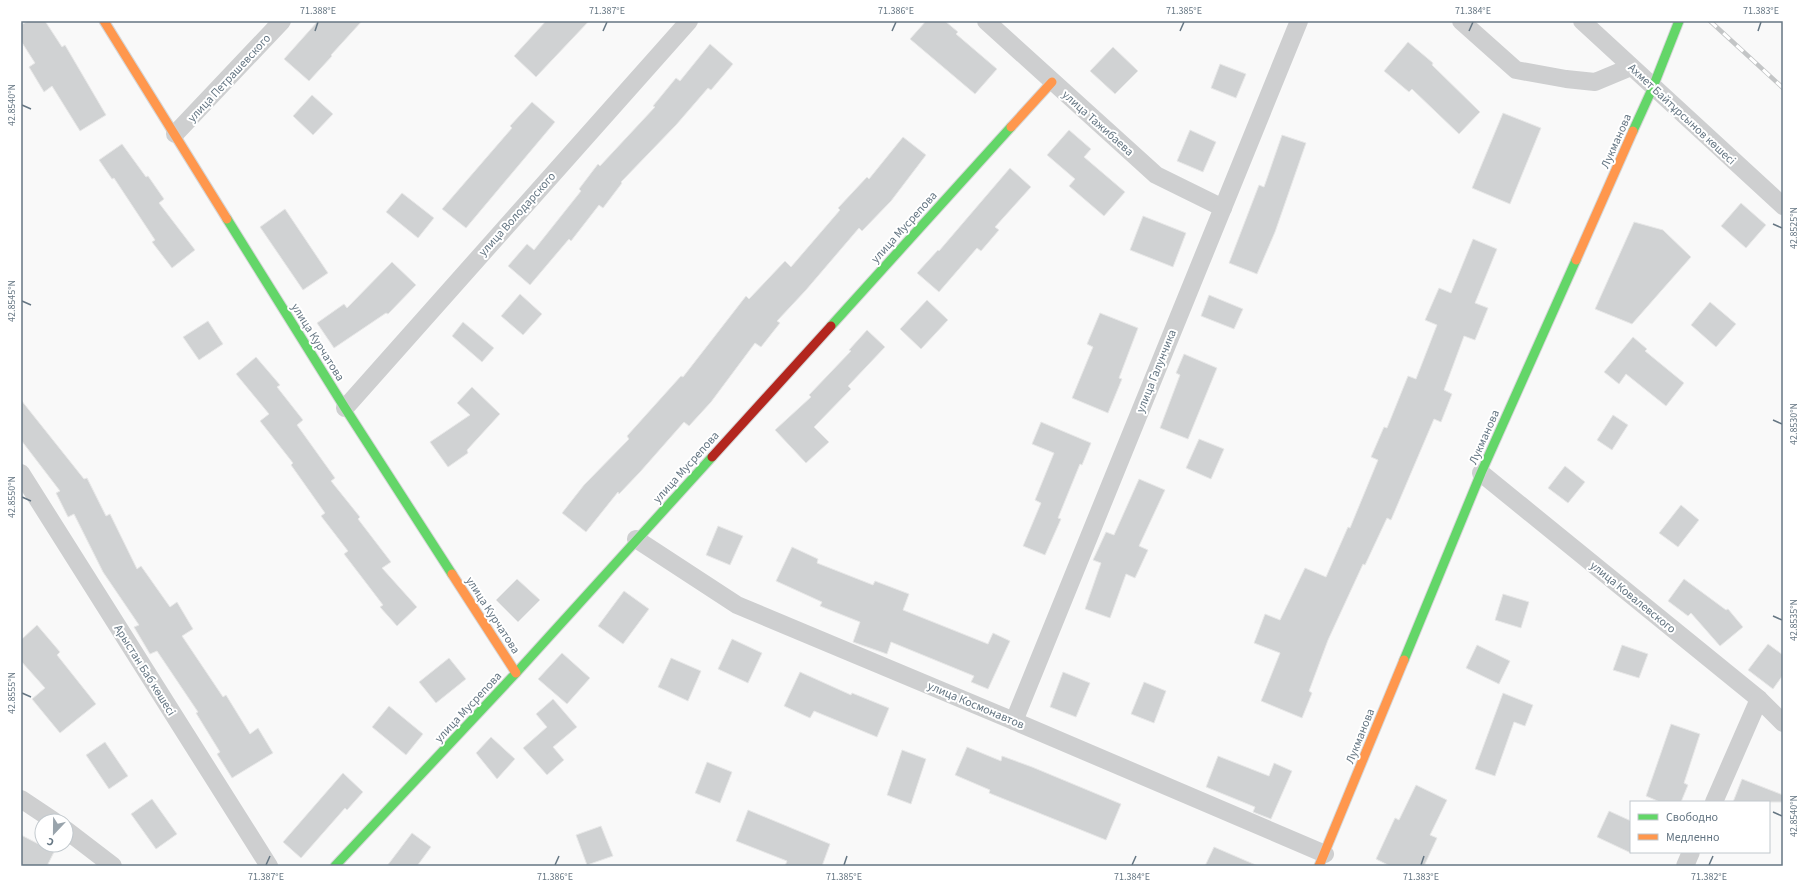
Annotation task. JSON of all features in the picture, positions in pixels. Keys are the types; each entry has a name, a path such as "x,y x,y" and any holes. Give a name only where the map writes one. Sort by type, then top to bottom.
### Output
{"street":[{"name":"улица Курчатова","path":"104,21 345,408 516,674"},
{"name":"улица Петрашевского","path":"175,134 282,21"},
{"name":"улица Володарского","path":"345,408 689,21"},
{"name":"улица Тажибаева","path":"986,21 1156,175 1223,208"},
{"name":"улица Галунчика","path":"1014,721 1299,21"},
{"path":"1461,21 1516,70 1566,80 1595,82 1631,67"},
{"name":"Ахмет Байтұрсынов көшесі","path":"1582,21 1783,206"},
{"name":"Лукманова","path":"1322,860 1481,474 1653,87 1679,21"},
{"name":"улица Мусрепова","path":"334,866 516,674 636,539 1052,82"},
{"name":"Арыстан Баб көшесі","path":"21,473 269,866"},
{"name":"улица Ковалевского","path":"1481,474 1759,700 1783,723"},
{"name":"улица Космонавтов","path":"636,539 737,605 1014,721 1322,860"},
{"path":"1714,801 1759,700"},
{"path":"21,799 42,813"},
{"path":"74,836 113,866"},
{"path":"1685,866 1691,853"}],"building":[{"path":"28,21 45,21 62,47 65,45 106,115 80,131 52,86 44,92 29,67 35,63 21,41 21,25"},
{"path":"318,21 362,21 309,81 284,59"},
{"path":"546,21 589,21 536,77 514,56"},
{"path":"926,21 945,21 958,32 956,34 997,69 975,94 910,39"},
{"path":"1408,42 1433,63 1432,65 1480,112 1459,134 1412,89 1409,92 1384,71"},
{"path":"710,44 733,64 711,90 708,88 676,125 621,182 622,183 603,208 599,205 571,241 569,239 530,285 508,266 527,244 534,250 581,191 579,189 598,164 600,166 655,107 653,106 676,78 680,81"},
{"path":"1113,47 1138,71 1115,94 1090,71"},
{"path":"1220,64 1246,74 1236,98 1211,88"},
{"path":"312,95 333,114 313,135 293,116"},
{"path":"532,102 555,122 466,228 442,209 512,128 510,126"},
{"path":"1503,113 1541,128 1510,204 1472,188"},
{"path":"1069,130 1091,149 1084,157 1125,192 1104,216 1069,186 1075,179 1047,155"},
{"path":"1190,130 1216,142 1203,172 1177,161"},
{"path":"1282,135 1306,143 1275,232 1257,274 1229,263 1259,185 1264,187"},
{"path":"903,137 926,155 891,201 862,231 859,228 806,290 777,321 780,323 761,347 755,343 711,402 689,426 684,422 640,472 619,494 618,492 586,532 562,513 584,485 629,439 627,436 681,376 683,377 746,296 749,299 785,261 791,267 840,210 838,208 867,177 869,179"},
{"path":"122,144 146,177 148,176 164,199 159,203 195,250 172,268 152,242 155,240 114,178 112,179 99,160"},
{"path":"1010,168 1031,187 995,227 999,230 981,251 977,248 939,292 917,273 938,250 939,251"},
{"path":"402,193 434,218 418,238 386,212"},
{"path":"1741,203 1766,225 1746,248 1721,226"},
{"path":"285,209 328,273 303,290 260,227"},
{"path":"1143,216 1186,233 1173,267 1130,250"},
{"path":"1634,222 1663,230 1691,257 1632,324 1595,309"},
{"path":"1473,239 1497,249 1475,303 1488,308 1475,340 1464,336 1444,390 1452,394 1441,422 1434,419 1391,520 1387,518 1365,565 1363,564 1328,640 1309,691 1312,693 1302,718 1261,701 1280,653 1254,643 1265,614 1280,620 1305,568 1326,577 1348,527 1350,528 1378,460 1371,457 1384,427 1387,428 1408,376 1416,379 1437,325 1425,320 1439,288 1451,293"},
{"path":"392,262 416,285 388,314 386,313 334,348 317,323 344,304 347,308"},
{"path":"520,294 542,314 523,335 501,316"},
{"path":"1209,295 1243,309 1234,329 1201,316"},
{"path":"927,300 948,320 921,349 900,329"},
{"path":"1710,302 1736,324 1716,347 1691,325"},
{"path":"1100,313 1138,328 1119,378 1122,379 1108,413 1072,398 1093,347 1087,344"},
{"path":"208,321 223,344 199,360 183,337"},
{"path":"463,322 494,348 482,362 452,336"},
{"path":"867,330 885,347 848,386 851,389 814,427 829,442 806,463 775,430 811,397 809,395 851,351 849,350"},
{"path":"1633,337 1647,349 1645,351 1684,383 1666,406 1626,374 1619,384 1604,372"},
{"path":"1184,354 1217,368 1188,439 1160,428 1180,375 1176,373"},
{"path":"256,357 280,385 277,387 303,420 297,425 335,478 331,481 360,517 358,519 391,562 382,568 417,607 397,626 380,607 383,605 344,554 348,551 321,516 325,513 291,465 293,463 260,421 269,414 236,374"},
{"path":"472,387 500,414 467,450 468,453 448,467 430,442 470,415 457,403"},
{"path":"21,400 84,479 87,478 106,516 110,514 137,569 141,566 170,607 177,602 193,629 182,636 223,697 226,695 250,734 258,728 273,753 232,778 217,754 220,752 196,713 198,712 157,651 150,654 134,627 139,625 103,572 74,514 68,517 56,493 60,491 21,440"},
{"path":"1613,415 1628,425 1612,450 1597,440"},
{"path":"1041,422 1091,443 1082,465 1080,464 1058,518 1061,519 1045,555 1023,546 1041,503 1035,500 1054,453 1032,444"},
{"path":"1199,439 1224,449 1211,479 1186,468"},
{"path":"1565,466 1585,482 1568,503 1548,488"},
{"path":"1139,479 1165,490 1139,546 1148,550 1135,578 1126,574 1110,618 1085,609 1101,563 1093,560 1106,532 1114,535"},
{"path":"1681,505 1699,520 1678,547 1659,533"},
{"path":"718,526 743,536 730,565 706,555"},
{"path":"792,547 818,559 817,563 873,585 875,581 909,594 903,610 988,644 993,633 1010,641 988,689 971,682 974,676 891,642 887,654 853,642 860,622 820,606 822,602 776,581"},
{"path":"517,579 540,600 518,622 496,600"},
{"path":"1684,579 1726,610 1728,609 1743,627 1720,646 1691,613 1688,616 1668,601"},
{"path":"624,591 649,609 623,644 598,626"},
{"path":"1503,594 1529,602 1521,628 1495,620"},
{"path":"37,625 60,652 57,655 96,704 60,733 32,699 45,688 21,661 21,640"},
{"path":"732,639 762,653 748,683 718,669"},
{"path":"1768,644 1783,655 1783,675 1773,689 1748,670"},
{"path":"1477,645 1510,661 1499,684 1466,668"},
{"path":"1622,645 1648,654 1639,678 1613,670"},
{"path":"562,653 590,678 567,704 538,679"},
{"path":"449,658 466,679 436,703 419,682"},
{"path":"671,658 701,671 688,701 658,687"},
{"path":"800,672 851,695 852,693 889,708 877,737 814,711 810,718 784,706"},
{"path":"1063,672 1090,683 1076,717 1050,707"},
{"path":"1144,682 1166,691 1154,723 1131,714"},
{"path":"1503,693 1533,705 1525,726 1514,722 1495,776 1475,769"},
{"path":"553,699 577,727 553,747 564,760 547,775 523,748 547,727 536,714"},
{"path":"389,706 423,734 406,755 372,727"},
{"path":"1671,724 1700,734 1684,783 1688,785 1681,801 1658,801 1646,796"},
{"path":"491,737 515,759 497,779 476,753"},
{"path":"105,742 128,776 109,789 86,755"},
{"path":"967,747 1001,761 1002,756 1032,767 1121,804 1106,840 989,793 990,790 955,775"},
{"path":"902,750 926,759 911,804 887,795"},
{"path":"1218,756 1269,776 1274,763 1292,771 1271,819 1253,812 1255,807 1206,787"},
{"path":"707,762 732,772 720,803 695,793"},
{"path":"343,773 363,792 347,810 345,808 301,858 283,842"},
{"path":"1742,779 1783,795 1783,802 1733,801"},
{"path":"1416,785 1447,800 1430,835 1437,838 1424,866 1390,866 1376,859 1395,818 1399,820"},
{"path":"152,799 177,834 156,849 131,814"},
{"path":"748,810 830,844 822,866 785,866 787,861 736,841"},
{"path":"1609,811 1630,821 1630,853 1597,837"},
{"path":"601,826 613,856 587,865 576,835"},
{"path":"412,833 431,847 417,866 387,866"},
{"path":"21,835 34,842 34,853 54,853 47,866 21,866"},
{"path":"1214,847 1258,866 1205,866"}],"railway":[{"path":"1710,21 1783,88"}],"traffic: fast":[{"path":"1633,131 1653,87 1679,21"},
{"path":"831,326 1011,127"},
{"path":"227,219 345,408 452,574"},
{"path":"1404,660 1481,473 1576,260"},
{"path":"335,866 516,673 712,457"}],"traffic: slow":[{"path":"104,21 227,219"},
{"path":"1011,127 1052,82"},
{"path":"1576,260 1633,131"},
{"path":"452,574 516,673"},
{"path":"1319,866 1404,660"}],"traffic: jam":[{"path":"712,457 831,326"}]}
